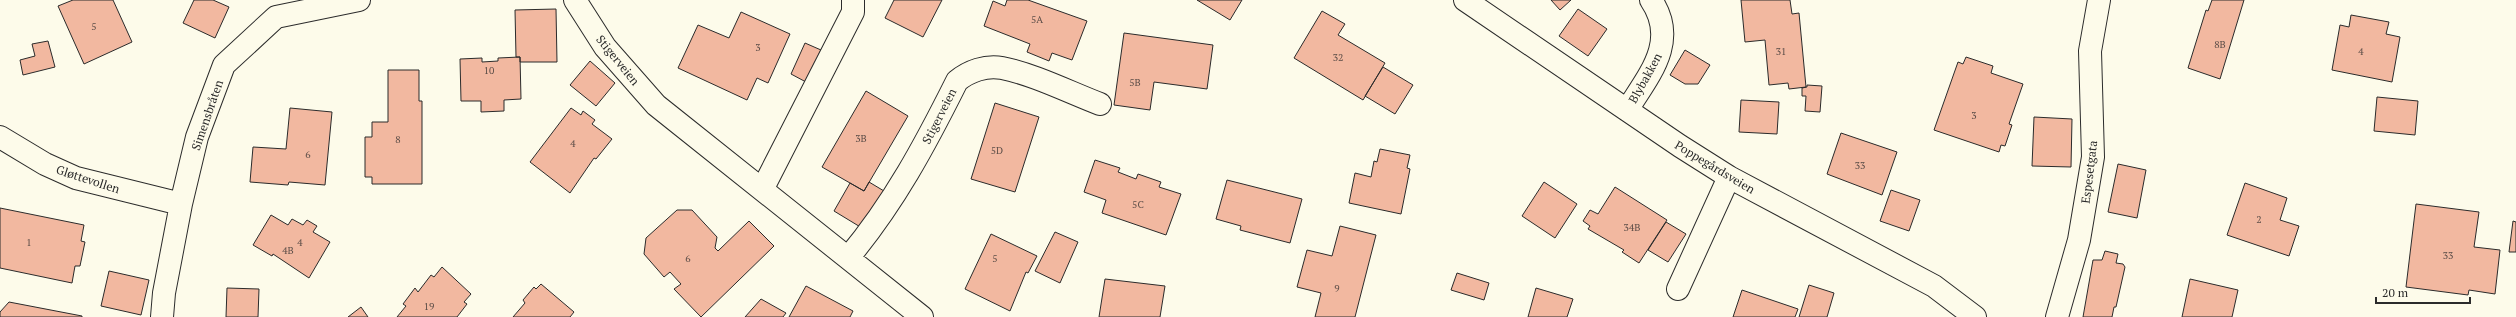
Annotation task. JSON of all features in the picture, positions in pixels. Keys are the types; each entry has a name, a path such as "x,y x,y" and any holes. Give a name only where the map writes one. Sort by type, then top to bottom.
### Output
{"street":[{"name":"Simensbråten","path":"162,317 164,293 181,204 197,137 224,65 276,17 359,0"},
{"name":"Stigerveien","path":"575,0 605,47 656,105 763,188 922,317"},
{"path":"763,188 853,12 853,0"},
{"name":"Poppegårdsveien","path":"1465,0 1729,177 1934,286 1976,317"},
{"name":"Blybakken","path":"1627,110 1660,53 1664,37 1662,22 1651,0"},
{"name":"Espesetgata","path":"2057,317 2078,240 2092,164 2094,134 2090,51 2099,0"},
{"name":"Stigerveien","path":"848,258 876,224 918,157 957,81 966,73 983,68 1002,68 1100,104"},
{"name":"Gløttevollen","path":"0,138 45,164 76,178 181,204"},
{"path":"1678,289 1729,177"}],"building":[{"path":"73,0 113,0 132,42 84,64 58,6"},
{"path":"194,0 213,0 229,7 215,38 183,23"},
{"path":"894,0 942,0 923,37 885,18"},
{"path":"1007,0 1028,0 1087,21 1072,60 1052,53 1049,61 1027,52 1030,44 984,26 993,1 1005,6"},
{"path":"1197,0 1242,0 1230,20"},
{"path":"1551,0 1571,0 1560,10"},
{"path":"1741,0 1790,0 1792,14 1799,13 1806,87 1789,89 1788,83 1769,85 1765,40 1745,42"},
{"path":"2212,0 2244,0 2220,79 2188,68 2206,10 2208,11"},
{"path":"556,9 557,62 520,62 520,57 516,57 515,10"},
{"path":"1578,9 1607,29 1588,56 1559,36"},
{"path":"1322,11 1345,24 1338,35 1385,63 1363,100 1294,58"},
{"path":"741,12 790,34 768,83 757,78 747,100 678,68 698,25 729,38"},
{"path":"2351,15 2389,22 2386,34 2400,37 2392,82 2332,70 2340,25 2349,27"},
{"path":"1124,33 1213,45 1207,89 1154,82 1150,110 1114,105"},
{"path":"48,41 55,67 23,75 20,60 35,56 32,44"},
{"path":"805,43 821,50 806,82 791,74"},
{"path":"1685,50 1710,65 1698,84 1685,84 1670,75"},
{"path":"520,57 521,99 504,100 504,111 481,112 481,101 461,101 460,59 482,58 482,62 498,61 498,58"},
{"path":"1966,57 1993,66 1991,73 2023,84 2009,124 2012,125 2005,146 2001,145 1999,152 1934,130 1958,62 1963,64"},
{"path":"590,61 615,83 596,106 570,85"},
{"path":"1383,67 1413,85 1395,114 1365,96"},
{"path":"388,70 419,70 419,101 422,101 422,184 372,184 372,177 365,177 365,137 372,137 372,122 388,122"},
{"path":"1807,85 1822,86 1820,112 1805,111 1806,96 1802,96 1802,88 1807,87"},
{"path":"866,91 908,116 864,191 822,167"},
{"path":"2377,97 2418,101 2415,135 2374,131"},
{"path":"1741,100 1779,102 1777,134 1739,132"},
{"path":"995,103 1039,117 1015,192 971,179"},
{"path":"290,108 332,112 325,185 289,182 288,185 250,182 253,147 286,149"},
{"path":"571,108 581,115 583,111 595,120 592,124 612,139 596,159 594,158 570,193 530,162"},
{"path":"2034,117 2072,119 2071,167 2032,166"},
{"path":"1841,133 1897,152 1882,195 1827,174"},
{"path":"1380,149 1410,155 1407,168 1410,169 1401,214 1349,203 1355,173 1371,177 1374,161 1377,162"},
{"path":"1095,160 1120,168 1118,172 1136,179 1138,174 1161,182 1159,187 1181,194 1166,235 1102,213 1106,200 1084,192"},
{"path":"2118,164 2146,170 2137,218 2108,212"},
{"path":"1227,180 1302,199 1290,243 1240,230 1241,226 1216,219"},
{"path":"869,182 884,191 862,228 834,211 850,183 864,191"},
{"path":"1544,182 1577,204 1555,238 1522,216"},
{"path":"2245,183 2287,198 2280,220 2299,226 2289,256 2227,235"},
{"path":"1615,187 1667,220 1639,263 1622,252 1624,250 1588,229 1590,226 1583,221 1590,210 1598,214"},
{"path":"1891,190 1920,200 1909,231 1880,221"},
{"path":"2416,204 2479,212 2474,247 2500,250 2495,294 2469,290 2468,295 2406,287"},
{"path":"0,208 84,225 81,241 85,242 80,266 75,266 72,283 0,268"},
{"path":"677,210 692,210 717,237 715,248 718,251 749,221 774,246 701,317 674,289 681,284 670,272 664,277 644,254 646,238"},
{"path":"271,215 288,225 292,219 303,225 307,220 317,226 313,232 330,242 309,278 273,254 272,256 253,245"},
{"path":"2513,221 2516,222 2516,252 2509,252"},
{"path":"1666,222 1686,234 1668,262 1648,250"},
{"path":"1340,226 1376,235 1355,317 1315,317 1321,293 1297,287 1307,250 1332,256"},
{"path":"1055,232 1078,242 1060,283 1035,271"},
{"path":"991,234 1037,256 1028,273 1026,272 1010,311 965,289"},
{"path":"2105,251 2118,254 2116,263 2123,264 2125,267 2116,307 2114,307 2112,317 2083,317 2093,260 2102,260"},
{"path":"442,267 471,294 464,302 467,304 457,317 397,317 406,306 403,304 415,288 418,292 431,275 434,277"},
{"path":"109,271 149,280 141,315 101,306"},
{"path":"1457,273 1489,283 1484,300 1451,290"},
{"path":"1105,279 1165,286 1160,317 1099,317"},
{"path":"2190,279 2238,290 2232,317 2182,317"},
{"path":"541,284 574,312 570,317 513,317 525,303 523,300 534,287 536,289"},
{"path":"1809,285 1834,293 1827,317 1799,317"},
{"path":"806,286 853,311 850,317 789,317"},
{"path":"227,288 259,289 258,317 226,317"},
{"path":"1536,288 1573,299 1567,317 1528,317"},
{"path":"1742,290 1798,309 1795,317 1733,317"},
{"path":"761,299 786,313 783,317 745,317"},
{"path":"9,302 82,317 0,317 0,312"},
{"path":"361,307 368,317 348,317"}]}
